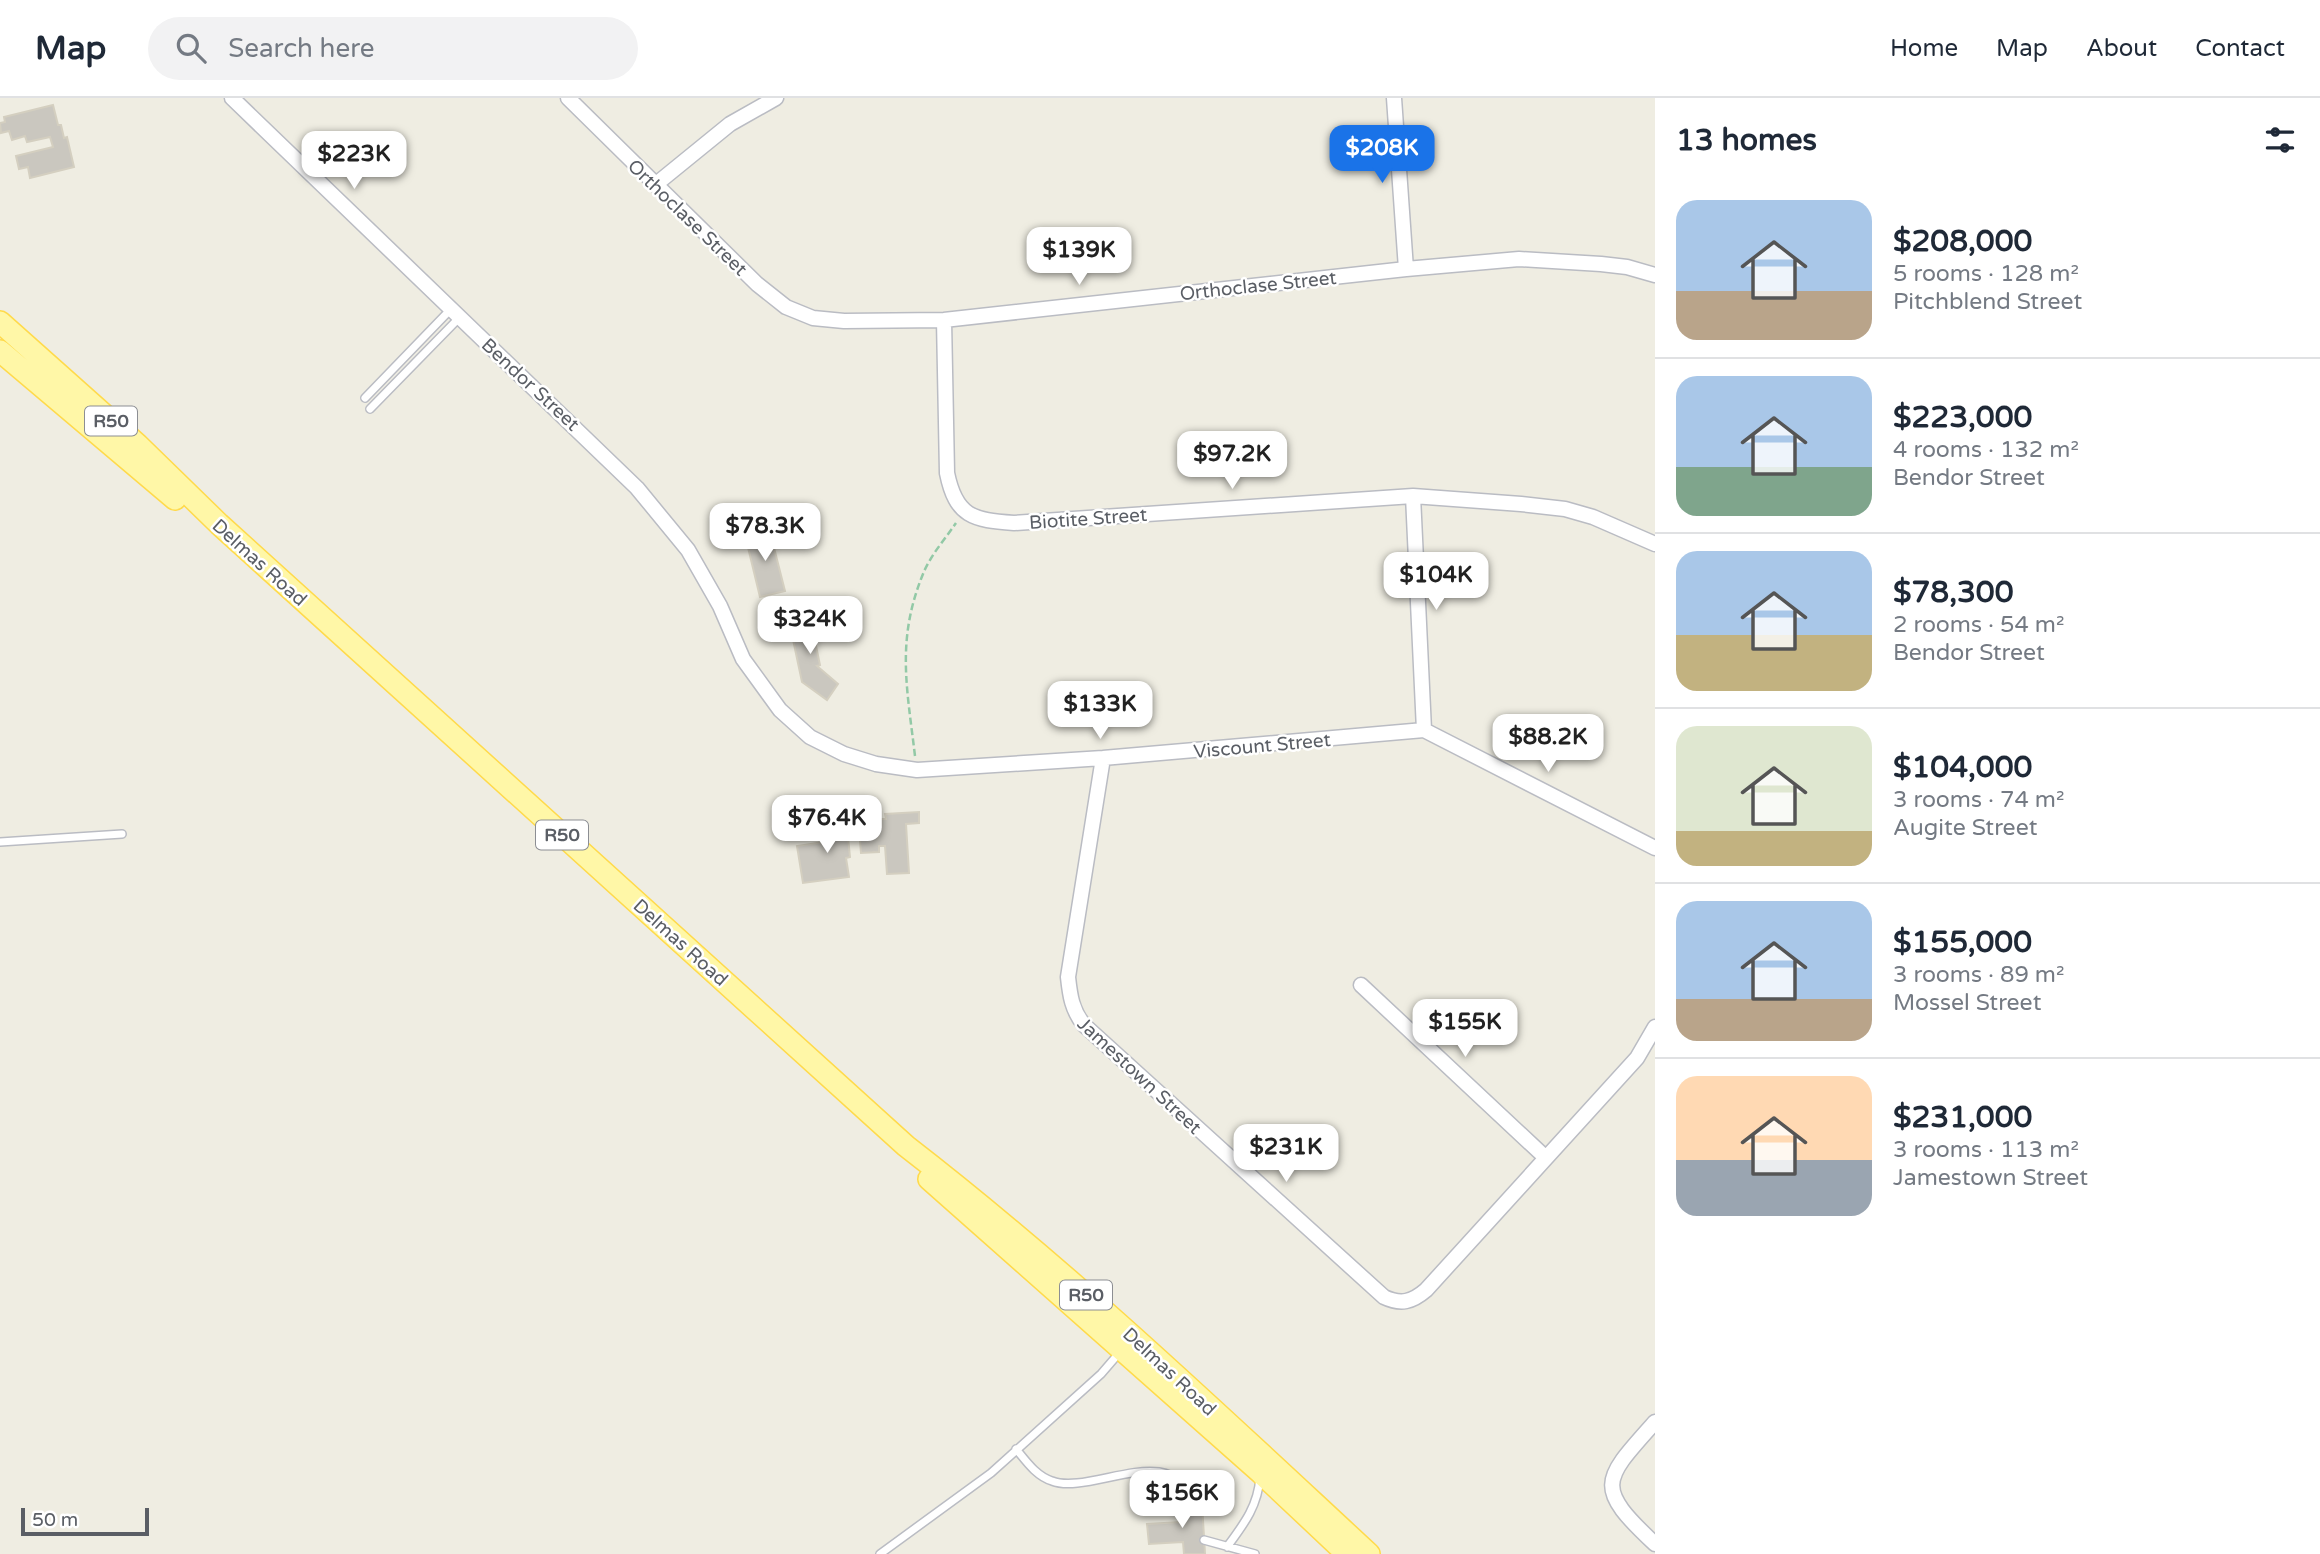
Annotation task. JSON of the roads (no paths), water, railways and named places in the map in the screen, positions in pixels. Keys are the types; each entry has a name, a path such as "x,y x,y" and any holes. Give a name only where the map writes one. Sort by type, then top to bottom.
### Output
{"main road":[{"name":"Delmas Road","path":"0,322 906,1146 974,1199 1347,1554"},
{"name":"Delmas Road","path":"0,352 223,540 579,859 961,1209 1129,1344 1369,1554"}],"street":[{"name":"Bendor Street","path":"232,98 637,488 688,550 720,606 743,659 780,710"},
{"name":"Orthoclase Street","path":"568,98 757,284 786,307 813,318 844,321 944,320 1406,269 1519,260 1601,264 1627,267 1655,275"},
{"path":"655,185 730,124 776,98"},
{"path":"1394,98 1406,269"},
{"name":"Biotite Street","path":"944,320 947,473 951,494 963,512 987,521 1014,523 1413,496 1521,503 1565,509 1605,521 1655,544"},
{"path":"1413,496 1424,730 1655,848"},
{"name":"Viscount Street","path":"780,710 810,737 844,754 876,764 916,769 1103,758 1424,730"},
{"name":"Jamestown Street","path":"1103,758 1069,968 1070,999 1075,1015 1384,1297 1395,1302 1417,1298 1637,1058 1655,1027"},
{"path":"1361,985 1546,1158"},
{"path":"1655,1422 1611,1478 1612,1493 1618,1505 1655,1544"}],"lane":[{"path":"365,398 456,313"},
{"path":"370,408 456,313"},
{"path":"0,842 122,834"},
{"path":"880,1554 991,1473 1101,1374 1129,1344"},
{"path":"1016,1449 1043,1477 1066,1484 1116,1475 1168,1473 1176,1477 1183,1486 1189,1503"},
{"path":"1227,1547 1256,1503 1261,1473"},
{"path":"1204,1540 1255,1554"}]}
